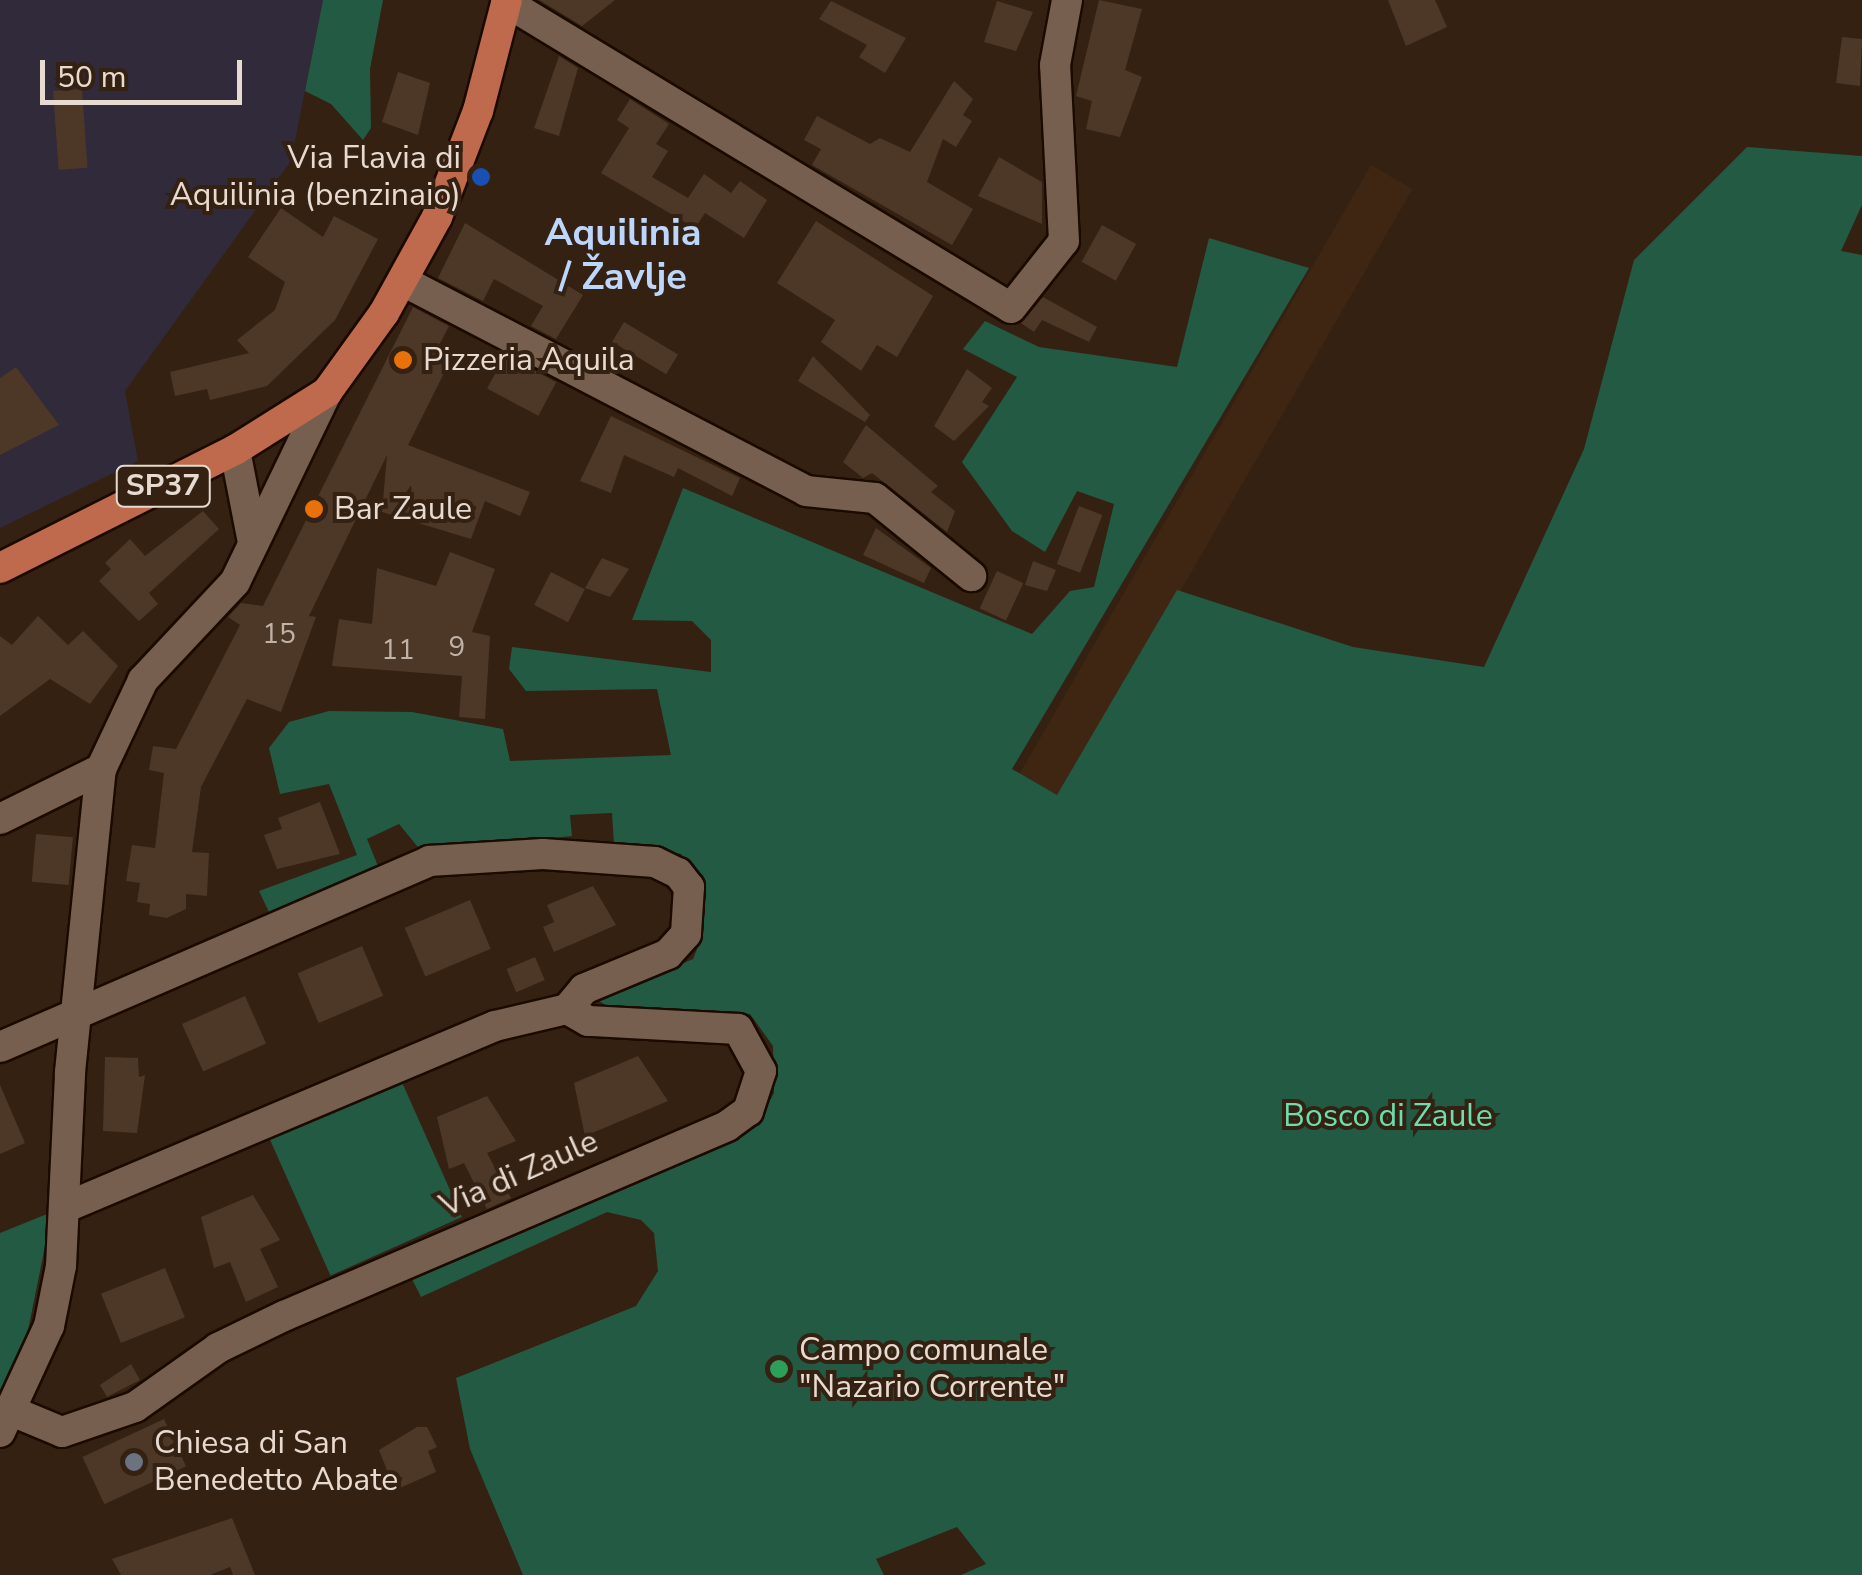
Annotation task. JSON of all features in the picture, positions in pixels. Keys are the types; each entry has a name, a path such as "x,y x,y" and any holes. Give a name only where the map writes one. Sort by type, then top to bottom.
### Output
{"main road":[{"name":"SP37","path":"0,568 235,450 326,392 404,281 478,112 507,1"}],"street":[{"path":"507,1 1011,308 1064,241 1055,64 1067,0"},
{"path":"404,281 806,491 875,498 971,576"},
{"path":"7,1422 48,1326 68,1206 75,1013 101,769 142,680 236,582 326,392"},
{"path":"235,450 245,471 254,546"},
{"path":"0,820 101,769"},
{"path":"0,1047 429,860 542,854 656,862 678,873 689,887 686,934 668,954 584,988 566,1009 495,1026 68,1206"},
{"name":"Via di Zaule","path":"7,1422 62,1432 83,1429 135,1407 218,1348 284,1316 727,1126 758,1092 753,1046 738,1028 588,1022 566,1009"}],"shaded area":[{"path":"0,0 323,0 291,161 125,391 138,461 0,528"},
{"path":"1371,165 1413,189 1061,798 1020,774"}],"green space":[{"path":"323,0 383,0 370,69 371,128 363,140 331,104 305,91"},
{"name":"Bosco di Zaule","path":"1747,147 1862,156 1862,205 1841,251 1862,255 1862,1575 961,1575 986,1564 957,1527 876,1559 884,1575 523,1575 470,1449 456,1378 636,1306 658,1271 654,1233 641,1220 607,1212 421,1297 412,1279 755,1128 774,1093 773,1046 750,1014 613,1011 598,1000 693,959 703,934 703,884 681,854 614,844 612,813 570,815 572,836 422,852 399,824 367,839 378,866 269,912 259,891 357,855 329,784 280,794 269,748 289,722 329,711 412,712 503,729 510,761 671,755 657,689 526,691 509,669 512,647 711,672 711,640 692,621 632,620 683,488 1032,634 1070,591 1094,587 1114,504 1077,491 1045,552 1012,531 962,462 1017,377 963,349 985,321 1039,347 1177,367 1209,238 1309,268 1012,769 1057,795 1177,590 1353,647 1484,667 1584,449 1634,260"},
{"path":"401,1080 462,1217 330,1276 269,1139"},
{"path":"52,1212 22,1360 0,1394 0,1233"}],"building":[{"path":"539,0 615,0 582,26"},
{"path":"1099,0 1142,9 1125,70 1142,77 1120,137 1086,129 1092,101 1076,96"},
{"path":"1388,0 1435,0 1447,27 1406,46"},
{"path":"831,1 906,38 885,73 859,57 867,45 819,19"},
{"path":"997,1 1033,12 1016,51 984,42"},
{"path":"1842,37 1862,39 1860,86 1836,83"},
{"path":"559,56 578,68 559,136 534,128"},
{"path":"398,72 430,83 418,135 382,122"},
{"path":"954,81 973,99 963,115 972,121 956,147 943,139 927,182 973,209 952,245 812,165 821,149 804,140 817,116 870,144 880,138 910,152"},
{"path":"82,89 88,168 59,170 53,91"},
{"path":"630,99 669,124 656,144 668,151 652,177 688,198 704,174 731,193 740,181 767,200 744,238 705,213 695,228 601,173 629,128 617,120"},
{"path":"999,157 1042,182 1042,224 978,196"},
{"path":"281,208 323,237 334,216 378,239 335,320 267,386 210,400 207,389 175,396 170,372 249,353 237,340 275,310 285,282 248,257"},
{"path":"816,221 933,296 897,357 877,345 861,371 821,342 835,320 777,283"},
{"path":"465,223 583,295 556,339 531,326 543,306 494,279 483,301 438,278"},
{"path":"1102,225 1136,244 1116,281 1082,262"},
{"path":"1043,297 1097,327 1089,342 1042,320 1034,332 1021,323"},
{"path":"413,307 449,326 432,359 447,367 408,445 530,492 520,516 485,501 471,539 382,512 387,455 309,616 316,617 281,712 247,699 201,787 192,852 209,853 207,896 186,894 186,909 167,918 149,915 150,904 137,902 140,883 126,881 132,845 155,848 164,773 149,770 153,746 176,749 240,625 228,617 241,603 263,606"},
{"path":"624,322 678,354 666,374 612,342"},
{"path":"505,355 556,382 538,416 487,389"},
{"path":"813,356 870,415 865,422 798,381"},
{"path":"16,367 59,425 0,455 0,378"},
{"path":"967,369 992,388 982,402 989,406 954,441 934,426"},
{"path":"611,416 740,478 732,496 678,468 674,477 624,455 611,493 580,481"},
{"path":"866,425 938,486 931,492 955,511 947,532 872,473 863,478 843,462"},
{"path":"1079,506 1102,515 1080,573 1057,564"},
{"path":"203,511 219,529 149,593 158,604 139,621 99,581 111,569 105,563 130,539 145,556"},
{"path":"876,528 931,568 924,583 863,555"},
{"path":"450,552 495,569 472,632 490,636 485,719 459,717 462,676 332,666 339,619 372,624 377,568 436,586"},
{"path":"602,558 629,569 610,597 585,588"},
{"path":"1033,561 1056,570 1047,591 1025,585"},
{"path":"997,571 1023,583 1006,620 980,608"},
{"path":"551,572 585,589 568,622 534,605"},
{"path":"38,616 68,645 83,631 118,666 90,704 50,679 0,716 0,636 12,645"},
{"path":"320,802 340,854 277,869 264,835 282,829 278,818"},
{"path":"36,834 73,837 69,885 32,882"},
{"path":"593,886 616,925 554,952 543,927 554,922 547,905"},
{"path":"470,900 491,949 425,977 405,928"},
{"path":"362,946 383,996 319,1023 298,973"},
{"path":"535,957 545,980 516,992 506,969"},
{"path":"245,996 266,1044 203,1072 182,1024"},
{"path":"638,1056 668,1101 585,1136 574,1083"},
{"path":"105,1057 138,1058 139,1077 145,1075 137,1133 103,1131"},
{"path":"0,1085 25,1143 0,1154"},
{"path":"487,1096 516,1141 487,1153 511,1198 487,1209 464,1163 449,1169 437,1117"},
{"path":"253,1195 280,1240 260,1249 278,1287 246,1302 230,1262 214,1268 201,1217"},
{"path":"165,1268 185,1317 121,1343 101,1294"},
{"path":"131,1364 140,1380 107,1397 100,1385"},
{"name":"Chiesa di San Benedetto Abate","path":"164,1419 186,1466 104,1504 82,1457"},
{"path":"417,1427 427,1427 437,1447 428,1451 436,1472 395,1490 379,1450"},
{"path":"232,1518 255,1575 233,1575 230,1567 210,1575 121,1575 112,1559"}],"place":[{"name":"Via Flavia di Aquilinia (benzinaio)","path":"481,177"},
{"name":"Pizzeria Aquila","path":"403,360"},
{"name":"Bar Zaule","path":"314,509"},
{"name":"Campo comunale \"Nazario Corrente\"","path":"779,1369"},
{"name":"Chiesa di San Benedetto Abate","path":"134,1462"}],"district":[{"name":"Aquilinia / Žavlje","path":"623,255"}]}
